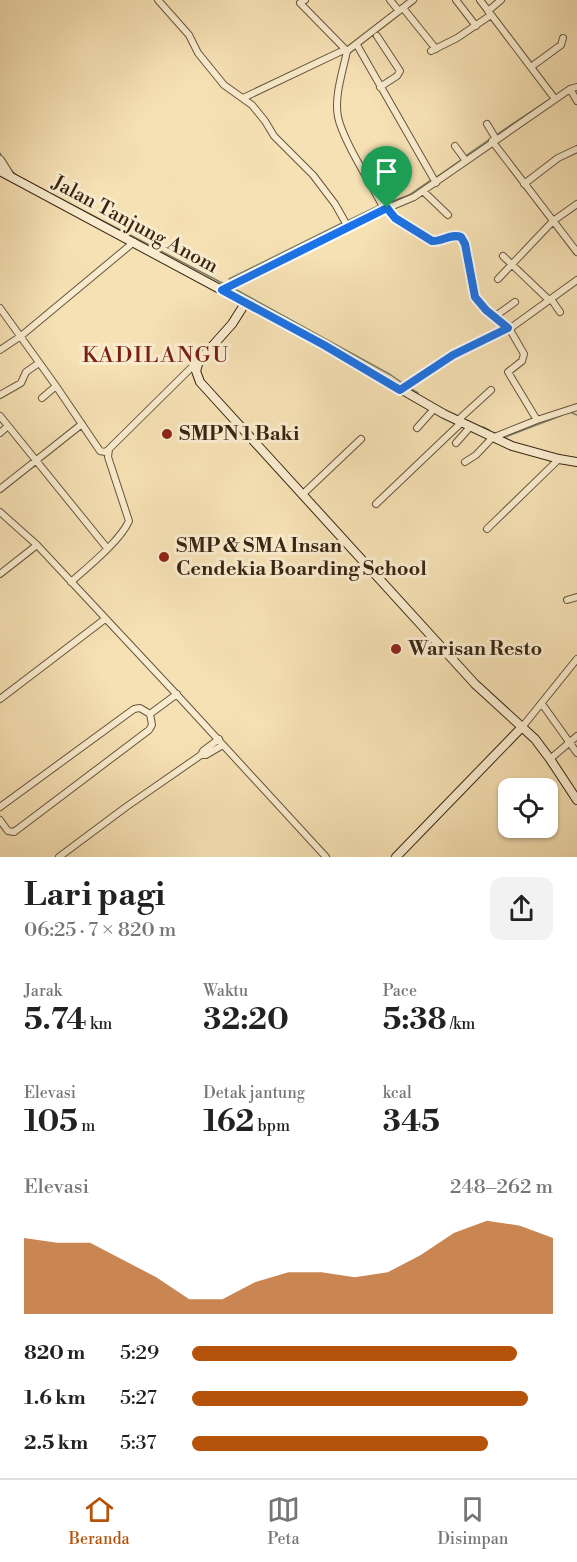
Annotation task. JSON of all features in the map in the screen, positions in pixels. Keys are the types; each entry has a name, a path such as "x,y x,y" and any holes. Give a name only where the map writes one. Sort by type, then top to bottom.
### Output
{"main road":[{"name":"Jalan Tanjung Anom","path":"0,171 134,242 226,287 246,302 404,387 434,409 463,424 521,449 576,464"},
{"path":"246,302 232,324 199,361 196,371 204,387 475,684 523,726 550,759 577,800"},
{"path":"396,857 523,726"}],"street":[{"path":"158,0 189,35 198,53 224,85 260,114 274,136 313,175 347,224"},
{"path":"390,0 401,9 433,50 476,26 501,0"},
{"path":"243,98 357,45 413,0"},
{"path":"456,0 476,26"},
{"path":"480,0 554,97"},
{"path":"301,1 345,51 338,116 346,137 384,207 395,218 432,241 454,236 463,239 473,277 475,297 508,328 524,357 510,369 508,375 537,420"},
{"path":"377,36 399,71 397,76 380,87"},
{"path":"531,66 561,45 563,38"},
{"path":"357,45 434,180"},
{"path":"226,287 347,224 423,191 434,180 554,97 574,88 577,101"},
{"path":"487,124 525,184 577,252"},
{"path":"455,146 464,159"},
{"path":"525,184 558,158 577,149"},
{"path":"0,160 10,176"},
{"path":"423,191 448,215"},
{"path":"498,279 553,221 577,204"},
{"path":"0,350 21,336 134,242"},
{"path":"503,256 550,299 560,312"},
{"path":"404,387 453,355 508,328 577,280"},
{"path":"494,317 515,302"},
{"path":"0,308 100,451 108,450 199,361"},
{"path":"0,395 21,383 26,372 39,363"},
{"path":"42,398 56,386"},
{"path":"376,504 463,424 491,390"},
{"path":"465,462 476,455 492,438 577,406"},
{"path":"417,428 434,409"},
{"path":"0,416 107,548"},
{"path":"0,489 82,424"},
{"path":"456,443 463,424"},
{"path":"0,433 8,426"},
{"path":"303,494 361,439"},
{"path":"71,582 125,528 129,517 108,457 108,450"},
{"path":"487,529 559,459"},
{"path":"0,512 37,546 177,694 326,857"},
{"path":"0,574 37,546"},
{"path":"567,600 577,597"},
{"path":"0,699 105,619"},
{"path":"523,726 577,659"},
{"path":"150,714 177,694"},
{"path":"542,704 577,753"},
{"path":"0,807 134,709 140,708 150,714 152,725 149,730 14,832 8,831 0,820"},
{"path":"550,759 577,736"},
{"path":"59,857 201,755 203,751 221,742"}],"waterway":[{"path":"496,135 550,99"},
{"path":"464,157 490,139"},
{"path":"0,153 3,159"},
{"path":"435,178 461,160"},
{"path":"9,168 17,176 226,285"},
{"path":"385,204 409,195 431,180"},
{"path":"347,221 380,205"},
{"path":"229,279 342,223"},
{"path":"233,288 404,384"},
{"path":"408,387 418,393"},
{"path":"570,412 577,415"},
{"path":"503,438 560,416"},
{"path":"483,427 489,430"}],"place":[{"name":"SMPN 1 Baki","path":"167,434"},
{"name":"SMP & SMA Insan Cendekia Boarding School","path":"164,557"},
{"name":"Warisan Resto","path":"396,649"}],"district":[{"name":"KADILANGU","path":"156,355"}],"route":[{"path":"387,208 395,218 432,241 457,235 461,237 465,244 473,277 475,297 486,310 508,328 453,355 400,390 324,345 222,290 226,286 387,208"}]}
